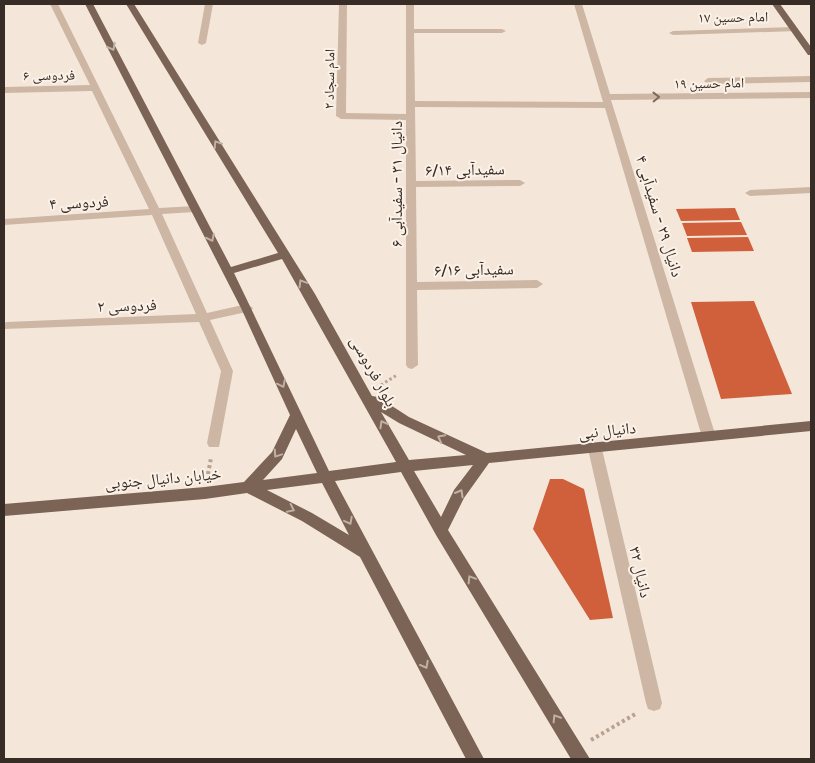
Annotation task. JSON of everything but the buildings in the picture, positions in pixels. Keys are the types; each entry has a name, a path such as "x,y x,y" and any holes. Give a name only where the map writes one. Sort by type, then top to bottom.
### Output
{"main road":[{"path":"89,4 247,308 326,478 475,759"},
{"name":"بلوار فردوسی","path":"130,4 285,255 366,395 441,531 578,754"},
{"path":"776,4 811,53"},
{"path":"228,271 285,255"},
{"path":"366,395 384,409 404,420 485,458 459,494 441,531"},
{"path":"297,414 277,455 248,487 307,517 365,552"},
{"name":"دانیال نبی","path":"326,478 406,466 811,426"},
{"name":"خیابان دانیال جنوبی","path":"4,510 205,493 326,478"}],"street":[{"path":"54,4 156,212 227,371 214,443"},
{"path":"202,43 209,4"},
{"name":"امام سجاد ۲","path":"344,4 341,116 411,117"},
{"name":"دانیال ۳۱ - سفیدآبی ۶","path":"410,4 412,365"},
{"name":"دانیال ۲۹ - سفیدآبی ۴","path":"578,4 709,437"},
{"name":"امام حسین ۱۷","path":"673,32 794,30"},
{"path":"410,31 502,31"},
{"path":"708,82 811,79"},
{"name":"فردوسی ۶","path":"4,90 95,88"},
{"name":"امام حسین ۱۹","path":"410,104 811,95"},
{"name":"سفیدآبی ۶/۱۴","path":"411,184 520,183"},
{"path":"750,193 811,190"},
{"name":"فردوسی ۴","path":"4,222 196,208"},
{"name":"سفیدآبی ۶/۱۶","path":"412,286 537,284"},
{"name":"فردوسی ۲","path":"8,326 203,318 247,308"},
{"name":"دانیال ۳۲","path":"595,448 654,703"}],"path":[{"path":"366,395 412,365"},
{"path":"205,493 214,443"},
{"path":"578,754 654,703"}]}
